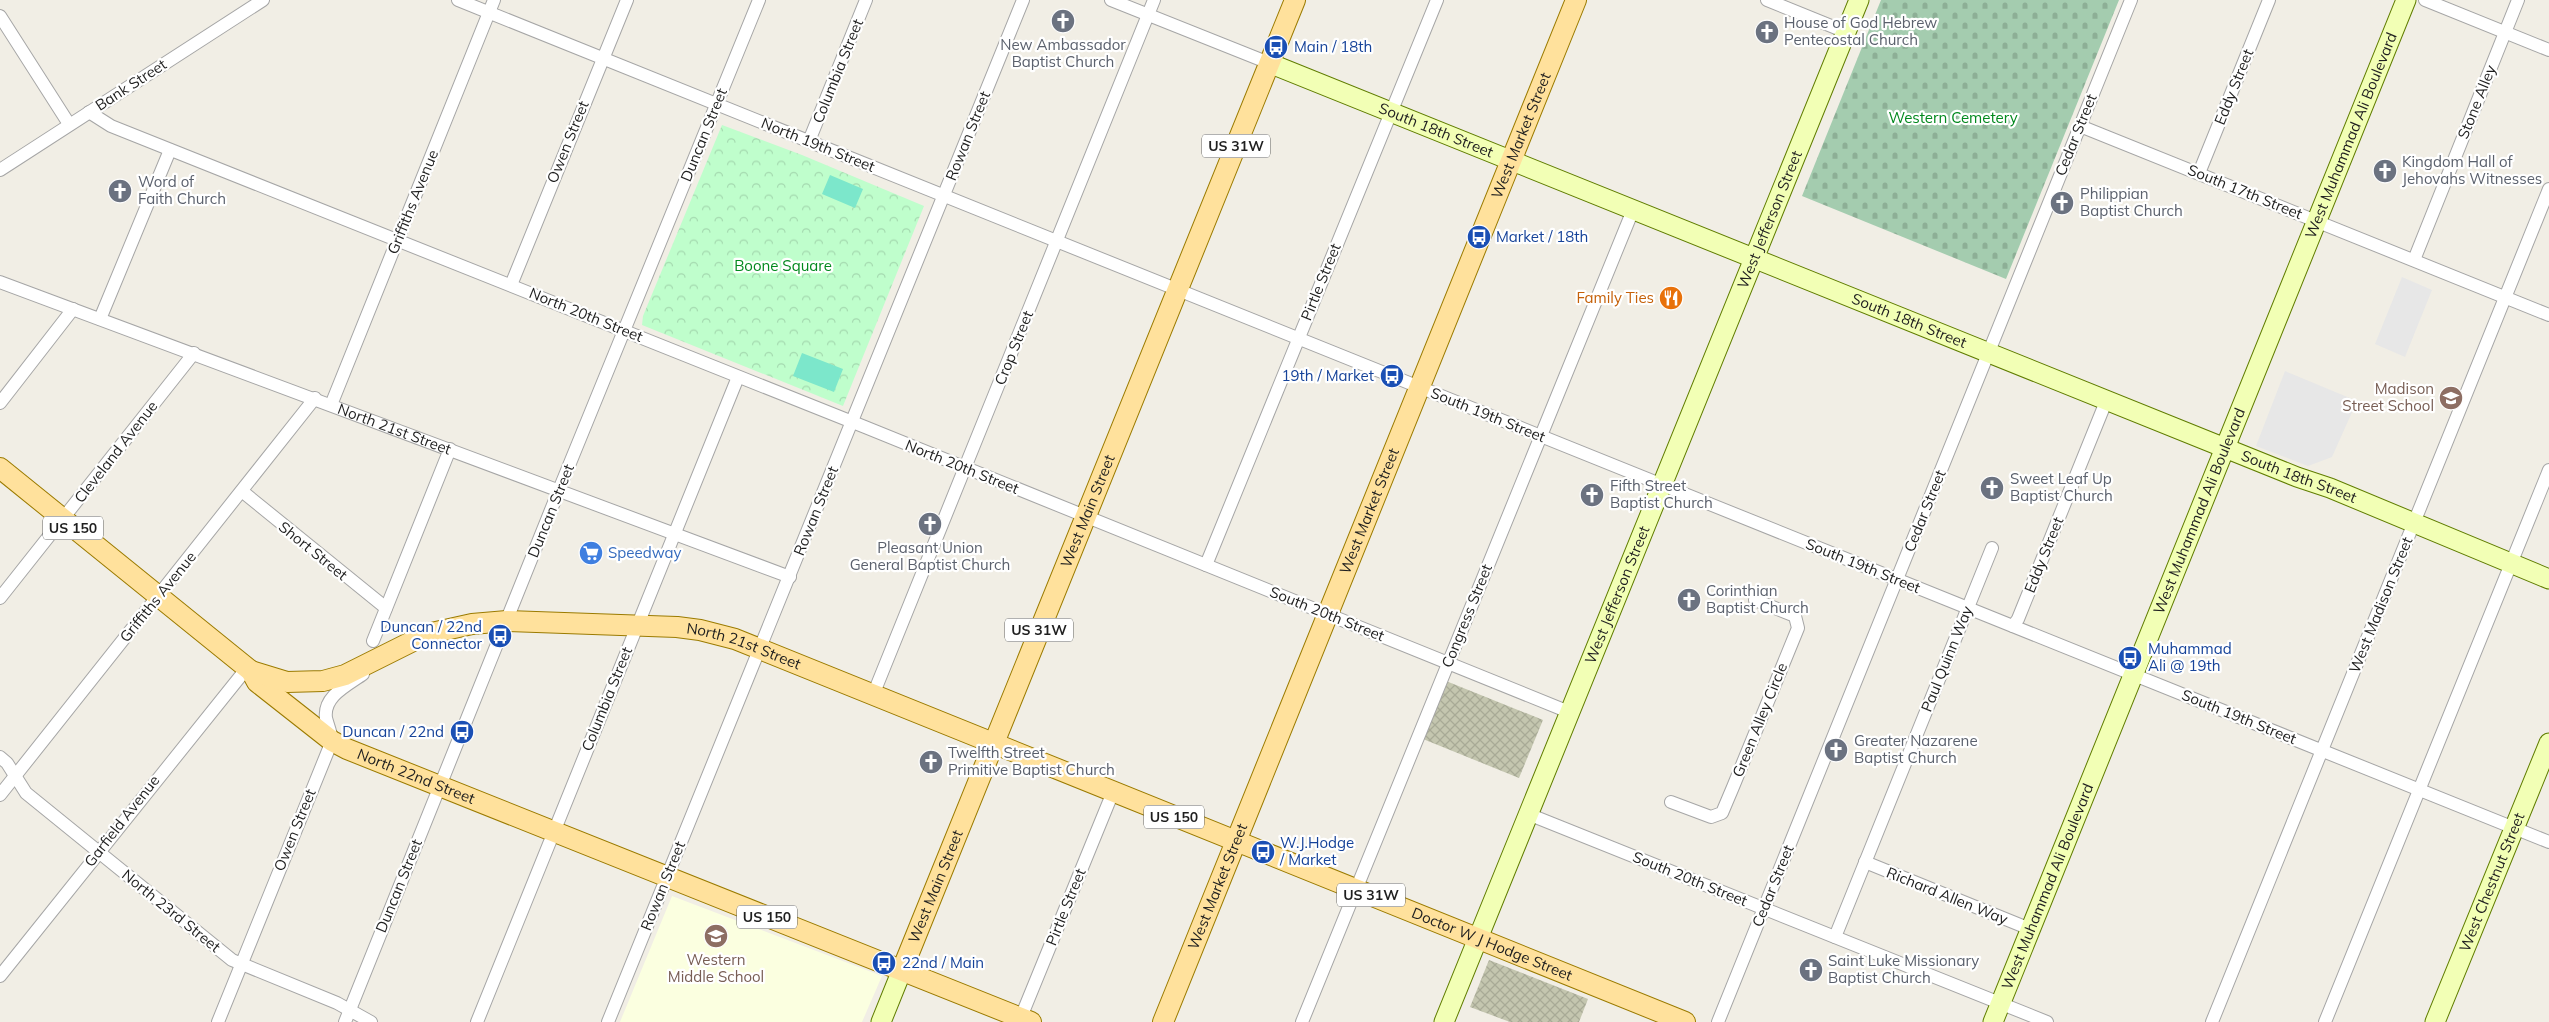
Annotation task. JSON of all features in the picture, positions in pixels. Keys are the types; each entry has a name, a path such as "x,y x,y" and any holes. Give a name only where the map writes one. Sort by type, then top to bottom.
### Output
{"main road":[{"name":"West Main Street","path":"902,970 1295,0"},
{"name":"West Market Street","path":"1163,1022 1326,614 1576,0"},
{"name":"North 22nd Street","path":"0,468 249,670 257,682 332,741 902,970 1024,1021"},
{"name":"North 21st Street","path":"249,670 287,682 315,682 335,678 378,649 414,640 441,630 507,621 700,630 735,639 993,744"},
{"name":"Doctor W J Hodge Street","path":"993,744 1685,1022"}],"street":[{"name":"Bank Street","path":"0,170 263,0"},
{"name":"North 19th Street","path":"458,0 1178,289"},
{"name":"Griffiths Avenue","path":"331,405 494,0"},
{"name":"Owen Street","path":"511,285 627,0"},
{"name":"Duncan Street","path":"348,1016 559,490 759,0"},
{"name":"Columbia Street","path":"809,142 866,0"},
{"name":"Rowan Street","path":"608,1022 1023,0"},
{"path":"1111,0 1269,63"},
{"name":"Crop Street","path":"873,695 1154,0"},
{"name":"Pirtle Street","path":"1206,565 1437,0"},
{"path":"1767,0 1846,32"},
{"name":"West Jefferson Street","path":"1444,1022 1859,0"},
{"name":"Cedar Street","path":"1718,1022 2131,0"},
{"name":"Eddy Street","path":"2199,173 2269,0"},
{"name":"West Muhammad Ali Boulevard","path":"1993,1022 2406,0"},
{"path":"2425,0 2549,50"},
{"name":"Stone Alley","path":"2414,260 2518,0"},
{"path":"0,16 70,124"},
{"name":"South 18th Street","path":"1269,63 1988,354 2107,399 2549,579"},
{"name":"North 20th Street","path":"89,112 111,126 170,150 1085,516"},
{"name":"South 17th Street","path":"2080,126 2549,315"},
{"path":"100,319 170,150"},
{"name":"West Madison Street","path":"2212,1022 2549,188"},
{"name":"Congress Street","path":"1302,1022 1633,210"},
{"name":"North 21st Street","path":"0,282 315,398 790,577"},
{"name":"South 19th Street","path":"1178,289 2549,842"},
{"path":"0,403 73,309"},
{"name":"Cleveland Avenue","path":"0,598 194,353"},
{"name":"Columbia Street","path":"477,1022 738,377"},
{"name":"Griffiths Avenue","path":"0,795 243,492 315,398"},
{"name":"Eddy Street","path":"2013,626 2018,619 2107,399"},
{"path":"332,741 327,720 328,705 335,693 378,649 386,608 450,449"},
{"path":"2325,1022 2549,470"},
{"name":"Short Street","path":"243,492 386,608"},
{"name":"South 20th Street","path":"1085,516 1570,712"},
{"name":"Paul Quinn Way","path":"1835,937 1992,548"},
{"name":"Green Alley Circle","path":"1672,802 1711,816 1722,813 1733,787 1798,628 1795,616 1755,600"},
{"name":"Garfield Avenue","path":"0,976 98,852 249,670"},
{"name":"Owen Street","path":"218,1022 332,741"},
{"name":"West Chestnut Street","path":"2435,1022 2549,743"},
{"name":"North 23rd Street","path":"0,757 7,763 26,793 241,965 348,1016 371,1022"},
{"name":"Pirtle Street","path":"1024,1021 1114,792"},
{"name":"South 20th Street","path":"1528,814 2047,1022"},
{"name":"Richard Allen Way","path":"1864,862 2030,930"},
{"name":"West Main Street","path":"881,1022 902,970"}],"shaded area":[{"path":"2402,277 2432,290 2405,357 2375,344"},
{"path":"2285,371 2357,401 2332,457 2308,466 2256,446"},
{"path":"1446,681 1543,720 1519,778 1423,739"},
{"name":"Western Middle School","path":"672,896 882,976 862,1022 620,1022"},
{"path":"1489,960 1588,999 1579,1022 1510,1022 1470,1007"}],"green space":[{"name":"Western Cemetery","path":"1881,0 2119,0 2006,279 1802,196"},
{"name":"Boone Square","path":"722,125 802,155 924,206 843,406 642,325 643,316"},
{"path":"830,175 863,189 855,208 822,194"},
{"path":"802,353 843,369 834,392 793,376"}],"place":[{"name":"New Ambassador Baptist Church","path":"1063,21"},
{"name":"House of God Hebrew Pentecostal Church","path":"1767,32"},
{"name":"Main / 18th","path":"1276,47"},
{"name":"Kingdom Hall of Jehovahs Witnesses","path":"2385,171"},
{"name":"Word of Faith Church","path":"120,191"},
{"name":"Philippian Baptist Church","path":"2062,203"},
{"name":"Market / 18th","path":"1479,237"},
{"name":"Family Ties","path":"1671,298"},
{"name":"19th / Market","path":"1392,376"},
{"name":"Madison Street School","path":"2451,398"},
{"name":"Sweet Leaf Up Baptist Church","path":"1992,488"},
{"name":"Fifth Street Baptist Church","path":"1592,495"},
{"name":"Pleasant Union General Baptist Church","path":"930,524"},
{"name":"Speedway","path":"591,553"},
{"name":"Corinthian Baptist Church","path":"1689,600"},
{"name":"Duncan / 22nd Connector","path":"500,636"},
{"name":"Muhammad Ali @ 19th","path":"2130,658"},
{"name":"Duncan / 22nd","path":"462,732"},
{"name":"Greater Nazarene Baptist Church","path":"1836,750"},
{"name":"Twelfth Street Primitive Baptist Church","path":"931,762"},
{"name":"W.J.Hodge / Market","path":"1263,852"},
{"name":"Western Middle School","path":"716,936"},
{"name":"22nd / Main","path":"884,963"},
{"name":"Saint Luke Missionary Baptist Church","path":"1811,970"}]}
